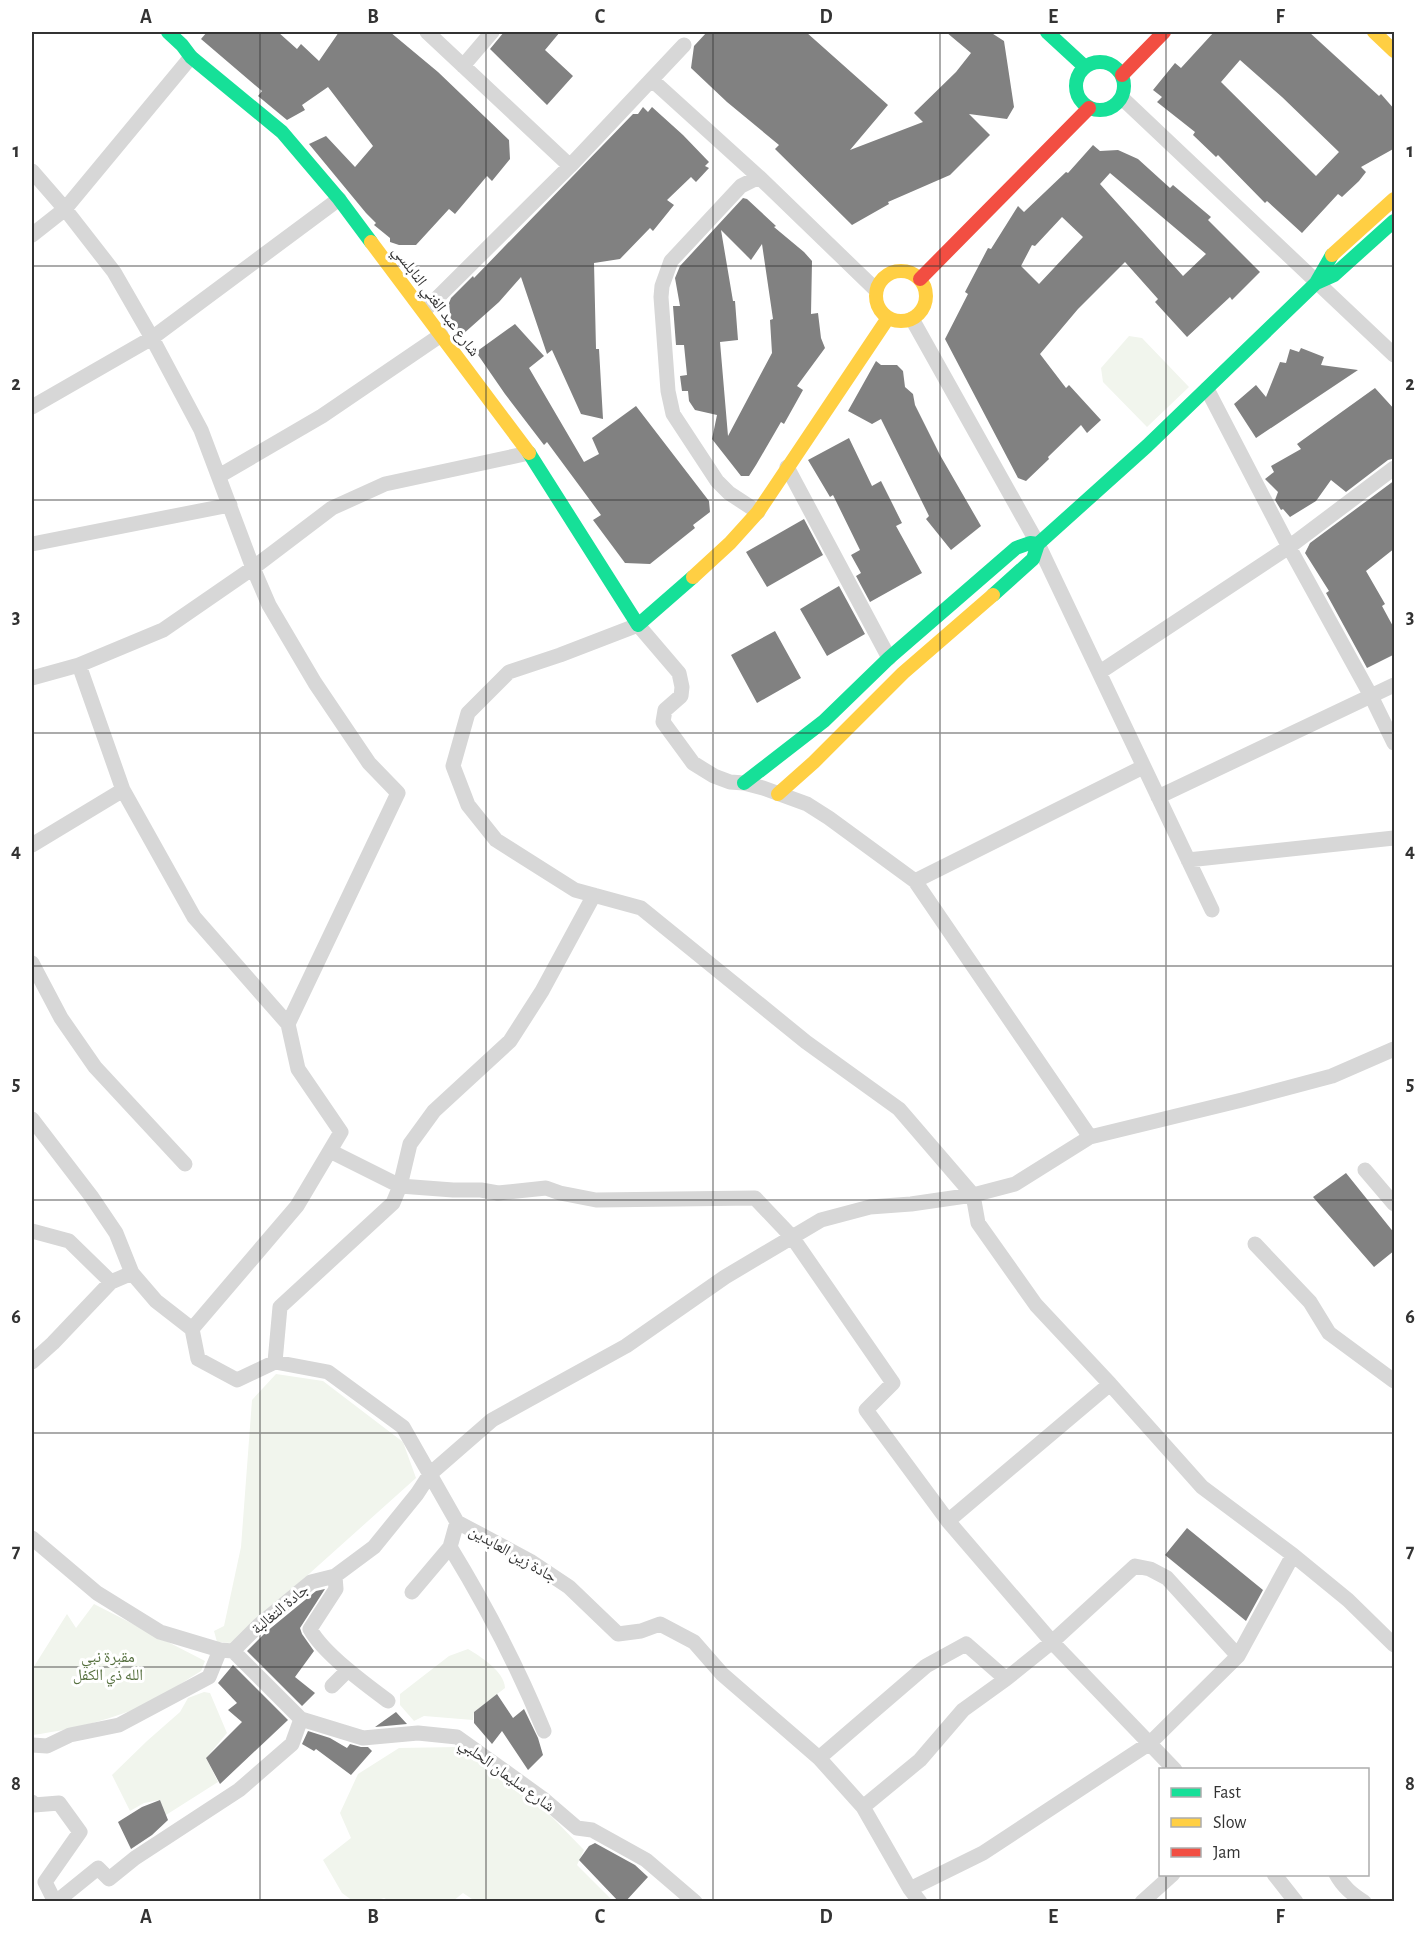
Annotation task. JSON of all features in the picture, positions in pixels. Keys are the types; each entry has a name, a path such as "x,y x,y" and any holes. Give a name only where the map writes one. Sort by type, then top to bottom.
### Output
{"street":[{"name":"شارع عبد الغني النابلسي","path":"168,32 188,46 282,132 339,199 529,453 638,625"},
{"path":"427,32 570,166"},
{"path":"463,66 492,32"},
{"path":"1047,32 1085,67"},
{"path":"1122,75 1164,32"},
{"path":"1374,32 1395,51"},
{"path":"424,311 570,166 684,45"},
{"path":"32,236 65,208 188,46"},
{"path":"1105,62 1112,65 1122,75 1124,90 1122,98 1111,108 1096,110 1089,108 1078,96 1076,88 1079,73 1091,63 1105,62"},
{"path":"652,80 759,177 876,290 878,306 888,318 896,321 912,319 920,314 925,306 927,296 925,287 912,273 895,271 886,275 876,290"},
{"path":"1122,98 1395,356"},
{"path":"920,279 1089,108"},
{"path":"32,171 65,208 114,272 201,430 269,605 315,683 369,763 398,793 288,1024"},
{"path":"758,512 729,493 717,481 674,414 668,391 661,297 662,286 671,261 741,186 759,177"},
{"path":"32,406 152,338 339,199"},
{"path":"778,794 798,778 903,674 1027,565 1033,559 1038,544 1207,389 1316,283 1329,257 1395,199"},
{"path":"1316,283 1342,269 1395,220"},
{"path":"888,318 758,512 735,540 638,625 509,672 468,713 453,766 468,805 496,840 575,890 641,908 806,1042 899,1109 973,1195 978,1223 1036,1305 1202,1487 1293,1555 1348,1600 1395,1645"},
{"path":"912,319 1038,544 1212,910"},
{"path":"219,476 322,416 441,335"},
{"path":"1207,389 1395,743"},
{"path":"32,678 79,665 163,630 253,568 332,508 385,484 529,453"},
{"path":"787,467 889,658"},
{"path":"1100,672 1289,547 1395,468"},
{"path":"32,544 230,505"},
{"path":"744,783 812,731 889,658 1016,548 1030,543 1038,544"},
{"path":"638,625 679,673 681,696 665,710 663,723 693,763 714,776 730,782 744,783 807,804 915,881 1090,1137"},
{"path":"79,665 123,790 194,917 288,1024 298,1069 341,1132 297,1206 192,1329"},
{"path":"1158,797 1395,685"},
{"path":"812,731 828,748"},
{"path":"915,881 1143,767"},
{"path":"32,844 123,790"},
{"path":"1188,860 1395,838"},
{"path":"32,1119 91,1196 116,1233 132,1273 156,1300 192,1329 198,1359 237,1380 275,1362 280,1307 393,1203 400,1186 410,1144 434,1111 510,1041 542,991 594,895"},
{"path":"32,963 61,1018 95,1068 185,1164"},
{"name":"جادة التغالبة","path":"227,1650 311,1582 335,1576 374,1547 417,1494 430,1474 492,1420 626,1346 725,1276 821,1220 870,1207 973,1195 1015,1184 1090,1137 1332,1076 1395,1049"},
{"path":"330,1151 400,1186 498,1193 546,1188 596,1200 754,1197 792,1237 893,1383 867,1410 948,1521 1052,1642 1173,1768"},
{"path":"1365,1170 1395,1204"},
{"path":"32,1231 69,1241 111,1282"},
{"path":"1255,1244 1310,1302 1329,1334 1395,1381"},
{"path":"32,1362 111,1282 132,1273"},
{"name":"جادة زين العابدين","path":"275,1362 328,1372 403,1427 457,1522 530,1561 569,1587 618,1634 641,1631 660,1624 694,1642 722,1674 778,1720 819,1758 862,1807 920,1902"},
{"path":"948,1521 1110,1384"},
{"path":"412,1592 450,1547 457,1522"},
{"name":"شارع سليمان الحلبي","path":"32,1538 97,1593 160,1632 227,1650 301,1719 363,1738 418,1733 457,1737 542,1798 577,1828 592,1830 646,1860 695,1902"},
{"path":"450,1547 487,1610 526,1686 544,1731"},
{"path":"910,1889 983,1853 1150,1743 1238,1656 1293,1555"},
{"path":"862,1807 920,1760 963,1710 1052,1642 1135,1566 1150,1569 1167,1578 1238,1656"},
{"path":"335,1576 336,1589 310,1629 314,1637 348,1670 388,1701"},
{"path":"819,1758 926,1665 966,1644 1006,1679"},
{"path":"32,1745 47,1746 70,1735 119,1725 208,1677 227,1650"},
{"path":"332,1686 348,1670"},
{"path":"32,1802 34,1805 59,1803 80,1832 45,1882 56,1902 98,1868 109,1879 135,1858 239,1790 292,1744 301,1719"},
{"path":"1142,1902 1172,1876"},
{"path":"1275,1876 1296,1902"},
{"path":"1337,1876 1341,1883 1364,1902"}],"green space":[{"path":"1129,336 1142,338 1189,387 1147,427 1103,382 1101,368"},
{"path":"276,1374 323,1381 403,1442 416,1478 232,1643 217,1642 214,1631 224,1626 241,1547 252,1400"},
{"name":"مقبرة نبي الله ذي الكفل","path":"94,1604 205,1661 201,1671 136,1709 92,1723 32,1735 33,1668 67,1614 76,1628"},
{"path":"468,1649 496,1670 505,1688 474,1712 473,1720 424,1716 414,1721 400,1705 400,1694 449,1656"},
{"path":"204,1692 210,1693 227,1733 206,1758 218,1782 166,1815 160,1800 144,1803 130,1811 112,1775 180,1712 188,1698"},
{"path":"458,1747 552,1817 584,1850 577,1865 613,1901 475,1901 463,1893 453,1901 390,1901 384,1898 374,1901 353,1901 342,1893 323,1860 351,1838 340,1813 358,1774 399,1748"}],"building":[{"path":"207,32 278,32 297,49 301,44 319,61 339,32 390,32 438,72 509,140 510,159 492,181 487,176 455,214 449,209 416,245 399,245 390,242 390,238 374,225 376,223 309,144 326,136 355,167 373,146 328,87 302,105 305,110 287,120 258,96 262,91 201,39"},
{"path":"504,32 560,32 545,50 573,76 547,105 490,49"},
{"path":"707,32 806,32 888,105 850,150 923,122 914,113 956,72 971,53 946,32 990,32 1004,41 1014,107 1007,119 969,114 990,135 950,175 888,202 889,204 852,225 775,149 779,145 727,102 691,68 694,46"},
{"path":"1214,32 1309,32 1379,96 1381,94 1395,110 1395,148 1361,167 1366,172 1359,181 1342,197 1338,194 1302,233 1267,201 1265,203 1218,155 1216,157 1193,135 1195,132 1157,102 1162,97 1153,90 1175,63 1181,68","holes":["1240,60 1339,152 1316,176 1221,82"]},
{"path":"643,107 648,112 652,107 683,135 709,162 705,166 709,168 696,182 691,177 667,200 674,205 653,231 650,228 620,259 594,263 596,349 599,349 603,419 581,414 552,350 547,354 521,277 499,302 462,335 451,322 449,303 451,298 473,276 474,278 633,114 638,114"},
{"path":"1093,145 1100,151 1118,150 1138,159 1170,188 1173,185 1211,217 1208,220 1260,272 1232,300 1230,297 1187,337 1155,302 1158,299 1125,262 1078,309 1040,354 1066,388 1069,385 1101,420 1087,433 1081,425 1026,481 1018,478 945,339 968,294 965,292 988,248 991,249 1018,206 1024,212 1066,172 1068,173","holes":["1110,173 1206,254 1183,276 1100,184","1062,217 1083,237 1039,284 1021,266 1032,245 1035,246"]},
{"path":"743,198 747,199 812,261 811,314 818,313 821,338 825,348 797,386 803,390 784,424 781,422 749,476 741,476 712,439 717,415 695,410 689,401 688,391 682,391 680,376 687,375 684,345 676,345 673,306 680,306 675,278 680,266","holes":["721,230 751,260 762,244 773,319 770,320 772,353 728,436 720,342 738,340 735,301 733,301"]},
{"path":"515,324 544,356 529,368 584,462 599,454 592,438 636,406 709,501 710,512 693,525 695,528 650,564 625,563 593,520 601,515 547,442 544,445 476,352"},
{"path":"1301,348 1324,357 1321,365 1358,370 1256,438 1234,404 1256,385 1266,397 1280,362 1286,363 1290,349 1299,352"},
{"path":"876,361 881,365 897,365 903,371 905,387 913,394 915,405 940,455 981,526 951,550 926,519 929,516 881,419 872,424 848,411"},
{"path":"1375,388 1395,410 1395,458 1388,460 1346,492 1331,480 1316,501 1290,517 1283,509 1281,510 1275,500 1278,492 1265,479 1274,472 1271,466 1301,449 1297,444"},
{"path":"849,438 872,486 881,481 902,523 896,526 922,573 870,602 856,576 861,573 851,555 860,550 833,495 830,497 808,460"},
{"path":"1395,480 1395,548 1366,571 1385,604 1382,606 1395,630 1395,654 1367,668 1326,593 1329,591 1305,553 1310,543"},
{"path":"804,519 823,555 767,587 746,552"},
{"path":"839,586 865,634 827,656 800,609"},
{"path":"775,631 801,678 757,703 731,655"},
{"path":"1346,1173 1395,1234 1395,1250 1374,1267 1313,1197"},
{"path":"1187,1528 1263,1590 1246,1621 1165,1555"},
{"path":"325,1589 300,1628 314,1651 295,1677 315,1693 302,1706 247,1651 266,1632 316,1591"},
{"path":"233,1665 288,1720 220,1784 206,1758 242,1722 228,1710 237,1703 218,1683"},
{"path":"497,1694 513,1718 524,1709 538,1738 543,1755 528,1770 502,1731 492,1744 474,1723 474,1712"},
{"path":"396,1712 407,1724 375,1727"},
{"path":"308,1731 330,1738 347,1748 350,1744 368,1747 372,1751 351,1775 316,1749 314,1751 302,1744"},
{"path":"160,1800 168,1820 152,1835 131,1849 118,1822 142,1807"},
{"path":"595,1843 635,1865 648,1877 625,1902 619,1902 579,1860 589,1846"}],"traffic: fast":[{"path":"168,32 191,57 282,132 339,199 371,242"},
{"path":"1047,32 1085,67"},
{"path":"1095,62 1105,62 1117,69 1124,81 1124,86 1124,91 1117,103 1105,110 1095,110 1080,99 1076,91 1076,81 1087,66 1095,62"},
{"path":"1316,283 1334,275 1394,221"},
{"path":"993,595 1033,559 1038,544 1147,446 1316,283 1332,255"},
{"path":"529,453 638,625 693,577"},
{"path":"744,783 824,721 889,658 1016,548 1030,543 1038,544"}],"traffic: slow":[{"path":"1374,32 1394,51"},
{"path":"1332,255 1394,199"},
{"path":"371,242 529,453"},
{"path":"896,271 906,271 919,278 926,291 926,296 926,301 919,314 906,321 896,321 887,317 880,310 876,301 876,291 880,282 887,275 896,271"},
{"path":"693,577 730,543 758,512 888,318"},
{"path":"778,794 814,762 903,673 993,595"}],"traffic: jam":[{"path":"1122,75 1164,32"},
{"path":"920,279 1089,108"}]}
